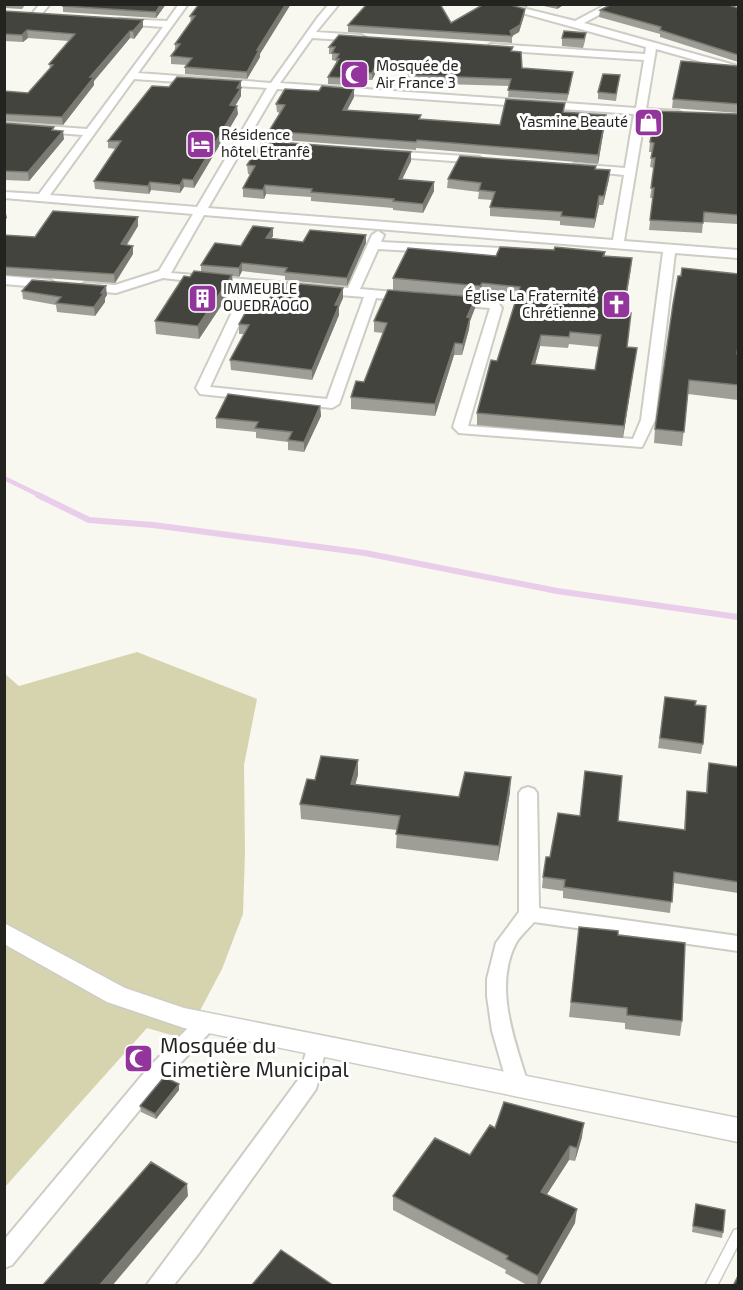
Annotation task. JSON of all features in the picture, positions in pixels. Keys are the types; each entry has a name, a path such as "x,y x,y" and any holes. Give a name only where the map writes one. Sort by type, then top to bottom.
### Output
{"street":[{"path":"46,4 31,15 47,16"},
{"path":"42,198 184,4"},
{"path":"4,280 116,289 164,274 274,85 335,4"},
{"path":"493,4 576,24 738,69"},
{"path":"576,24 615,4"},
{"path":"113,20 168,24"},
{"path":"311,35 369,39"},
{"path":"618,244 651,45"},
{"path":"485,46 648,57"},
{"path":"131,76 694,115"},
{"path":"4,126 90,132"},
{"path":"241,143 300,147"},
{"path":"370,152 488,161"},
{"path":"559,166 629,172"},
{"path":"4,195 738,254"},
{"path":"352,293 375,245 381,225"},
{"path":"375,245 519,254 562,240"},
{"path":"438,300 496,306 460,427 464,430 637,444 648,420 670,248"},
{"path":"164,274 170,277 416,298"},
{"path":"252,284 203,388 205,391 332,404 371,295"},
{"path":"516,1084 496,1007 495,976 507,941 530,914 528,793"},
{"path":"530,914 738,944"},
{"path":"4,932 116,995 151,1008 207,1022 738,1130"},
{"path":"4,1258 157,1073 207,1022"},
{"path":"158,1286 191,1246 308,1083 317,1044"}],"lane":[{"path":"711,1286 738,1234"}],"shaded area":[{"path":"137,652 257,699 244,765 243,914 222,969 185,1039 147,1028 5,1187 5,674 19,686"}],"building":[{"path":"64,4 161,4 156,12 63,6"},
{"path":"199,4 286,4 257,50 259,50 247,72 185,67 192,58 171,56 180,44 175,44 195,16 190,16"},
{"path":"367,4 440,4 451,23 484,4 507,4 525,9 520,25 510,31 512,36 348,25"},
{"path":"612,4 726,4 738,8 738,55 660,30 661,27 600,10"},
{"path":"4,11 143,20 133,31 130,31 90,77 94,77 62,117 4,114 4,91 28,93 53,65 49,64 75,34 27,30 22,35 4,34"},
{"path":"564,31 586,33 584,39 562,38"},
{"path":"339,35 513,47 511,51 521,52 522,68 573,72 568,94 508,90 511,79 411,75 413,71 407,71 411,64 378,61 372,73 366,73 363,79 328,77 339,59 336,59 339,54 332,53 335,47 329,47"},
{"path":"681,61 738,66 738,104 673,99"},
{"path":"603,74 620,75 616,94 598,92"},
{"path":"177,77 241,81 237,88 241,88 230,105 237,106 193,180 183,179 180,185 150,182 148,186 94,181 121,141 108,141 152,86 169,87"},
{"path":"322,86 354,89 343,110 421,115 419,119 500,125 506,99 565,103 563,112 606,115 598,155 269,131 285,105 276,104 285,89 319,91"},
{"path":"656,111 738,114 738,215 704,212 703,223 650,220 655,158 651,158 654,143 650,142"},
{"path":"4,123 54,127 52,130 63,131 28,172 4,171"},
{"path":"263,141 411,152 399,179 434,182 423,204 393,201 394,199 311,192 312,189 265,185 263,190 243,188 255,166 247,165"},
{"path":"460,156 596,166 595,169 610,170 604,196 599,196 595,219 561,216 562,212 490,207 495,192 479,190 481,183 448,179"},
{"path":"53,211 138,217 121,244 133,246 114,274 4,267 4,235 35,237"},
{"path":"253,226 273,228 266,238 303,242 310,230 366,235 347,278 285,272 287,268 242,263 239,268 201,265 215,243 241,246"},
{"path":"500,247 554,250 555,247 605,252 603,256 632,258 623,312 631,313 627,347 637,348 624,426 477,413 491,360 497,361 520,287 482,283 480,286 393,278 408,248 496,256","holes":["570,332 601,335 595,370 532,364 541,335 569,337"]},
{"path":"682,268 738,274 738,385 689,380 684,432 655,429 673,304 678,276 681,276"},
{"path":"194,271 232,275 198,326 155,321 184,276 190,277"},
{"path":"32,280 106,286 94,307 56,303 61,297 22,291"},
{"path":"278,282 343,288 335,305 339,305 312,370 230,360 249,325 239,324 249,306 265,307"},
{"path":"388,290 476,297 467,317 470,318 463,344 455,343 435,404 351,397 356,381 364,382 387,323 374,321"},
{"path":"228,394 320,406 304,442 288,440 292,432 255,428 258,422 216,418"},
{"path":"665,697 696,701 695,705 706,706 703,744 660,738"},
{"path":"321,756 358,760 351,784 459,797 465,772 511,777 499,846 396,834 400,816 300,804 307,779 315,780"},
{"path":"709,763 738,767 738,882 674,872 672,902 564,887 565,880 543,877 546,857 550,857 558,813 580,816 585,771 622,776 618,821 685,830 687,791 707,793"},
{"path":"579,927 618,931 618,935 685,943 682,1021 627,1015 627,1008 571,1002"},
{"path":"164,1077 179,1084 155,1114 140,1106"},
{"path":"504,1102 584,1123 577,1148 570,1146 541,1192 577,1209 538,1276 506,1259 508,1256 393,1196 435,1138 470,1155 490,1125 495,1128"},
{"path":"151,1162 187,1184 99,1286 42,1286"},
{"path":"696,1204 725,1210 723,1232 693,1226"},
{"path":"281,1250 334,1286 251,1286"},
{"path":"738,1276 738,1286 733,1286"}],"waterway":[{"path":"4,478 41,496"},
{"path":"38,495 89,520 153,525 365,553 557,591 738,617"}],"place":[{"name":"Mosquée de Air France 3","path":"355,75"},
{"name":"Yasmine Beauté","path":"649,122"},
{"name":"Résidence hôtel Etranfê","path":"200,144"},
{"name":"IMMEUBLE OUEDRAOGO","path":"202,298"},
{"name":"Église La Fraternité Chrétienne","path":"617,305"},
{"name":"Mosquée du Cimetière Municipal","path":"139,1058"}]}
